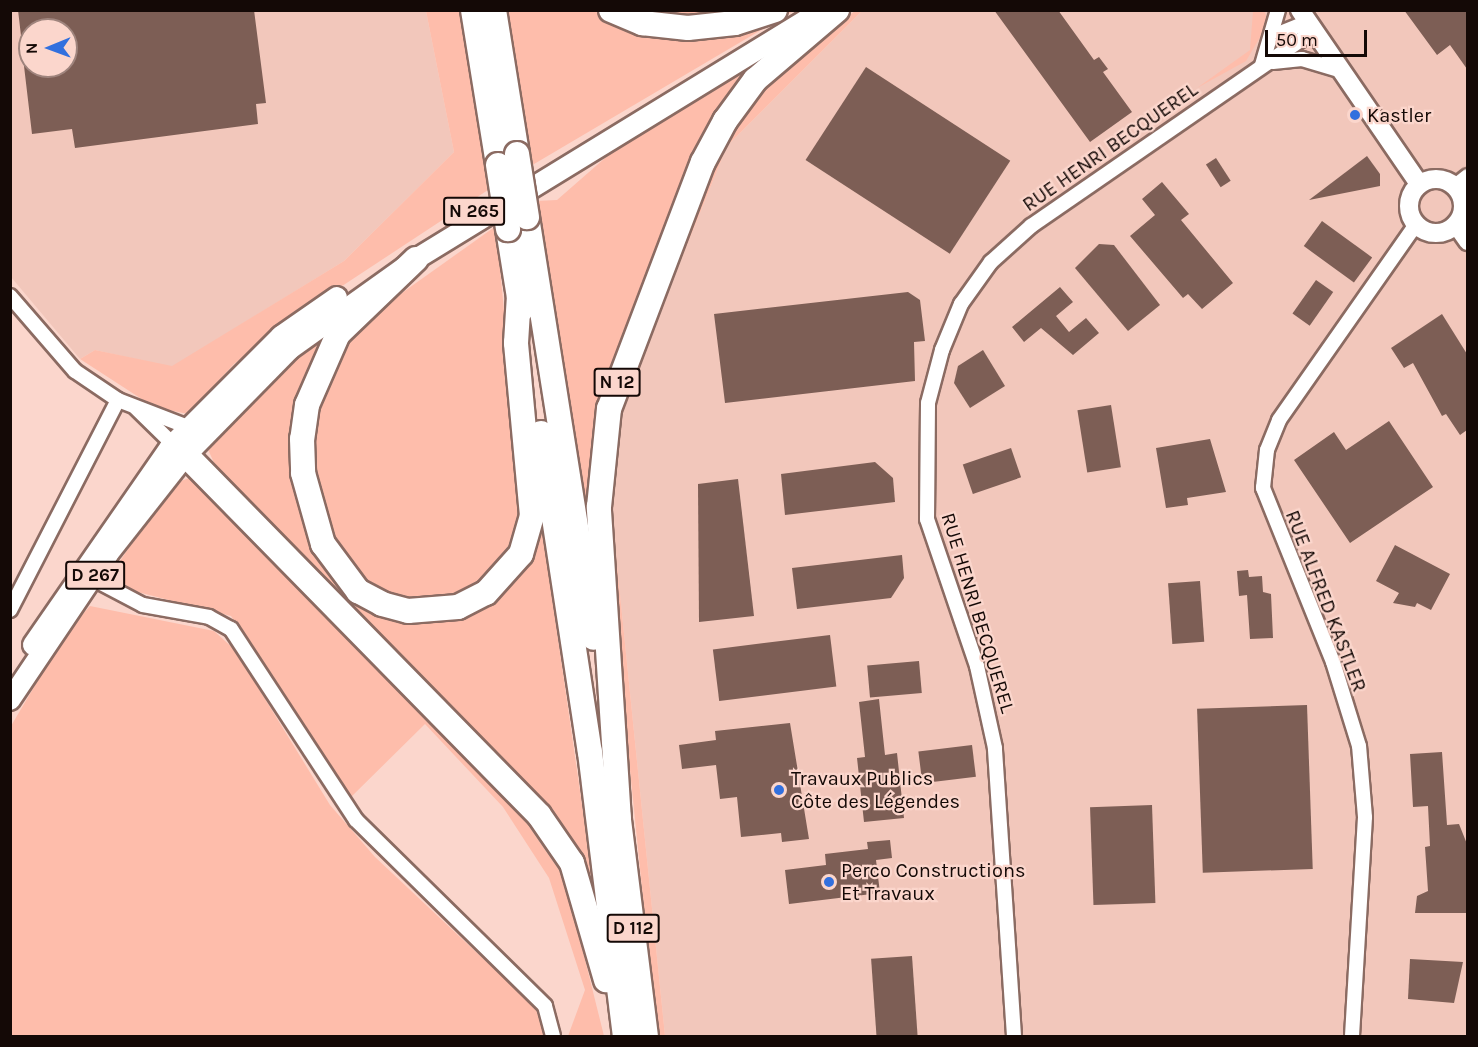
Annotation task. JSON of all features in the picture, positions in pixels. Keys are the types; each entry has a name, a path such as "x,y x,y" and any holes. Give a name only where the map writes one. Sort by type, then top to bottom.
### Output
{"highway":[{"path":"473,10 508,160"},
{"path":"494,10 508,160 619,820"},
{"path":"611,10 642,23 688,28 735,23 775,10"},
{"name":"N 12","path":"619,820 599,507 609,409 703,162 725,121 755,80 837,10"},
{"path":"416,259 338,334 307,405 302,439 303,473 323,544 358,591 382,604 408,611 458,607 486,593 521,554 532,516 516,343 519,294 518,223"},
{"name":"D 112","path":"519,294 603,853 625,1036"},
{"path":"178,451 539,815 572,863 589,911 613,1036"},
{"name":"D 112","path":"619,820 646,1036"}],"main road":[{"name":"N 265","path":"178,451 189,427 281,336 320,308 805,10"},
{"name":"N 265","path":"178,451 290,349 416,259 822,10"},
{"name":"D 267","path":"10,683 178,451"},
{"name":"D 267","path":"10,700 87,575"}],"street":[{"path":"1262,65 1273,36 1278,10"},
{"path":"1273,36 1308,21 1419,184"},
{"name":"RUE HENRI BECQUEREL","path":"1014,1036 995,748 976,666 927,519 928,403 961,304 992,262 1077,191 1262,65 1308,21"},
{"name":"RUE HENRI BECQUEREL","path":"1262,65 1302,59 1342,71"},
{"path":"1437,178 1461,181 1463,205 1456,224 1431,233 1416,225 1409,204 1419,184 1437,178"},
{"path":"1456,224 1467,241"},
{"name":"RUE ALFRED KASTLER","path":"1352,1036 1365,817 1359,746 1333,662 1263,488 1267,450 1279,420 1416,225"},
{"path":"10,296 75,371 118,400 189,427"},
{"path":"10,610 118,400"},
{"path":"136,408 178,451"},
{"path":"87,575 143,605 209,617 231,629 357,820 545,1006 553,1036"}],"shaded area":[{"path":"11,11 426,11 454,152 344,261 172,367 95,350 80,359 11,277"},
{"path":"426,11 459,11 491,188 295,317 234,364 188,414 154,407 80,359 95,350 172,366 344,261 454,152"},
{"path":"507,11 597,11 661,32 793,11 529,167"},
{"path":"641,11 741,11 666,18"},
{"path":"855,11 862,11 727,146 616,421 612,516 665,1036 657,1036 617,642 608,501 613,410 726,128 802,48"},
{"path":"862,11 1467,11 1467,1036 665,1036 612,516 616,421 727,146"},
{"path":"1253,11 1264,11 1269,22 1246,61 1197,88 1250,50"},
{"path":"750,56 772,56 679,204 588,518 536,201 557,200 644,124"},
{"path":"496,226 522,501 518,530 503,562 460,594 430,601 394,595 366,581 345,560 328,527 312,450 316,401 338,349 371,315"},
{"path":"342,313 297,465 359,599 490,602 517,578 542,528 592,874 586,874 215,465 206,445 219,427"},
{"path":"194,476 517,809 565,879 604,1036 568,1036 585,990 549,878 503,807 425,724 349,799 231,616 130,590 114,570 171,485"},
{"path":"90,606 214,631 235,650 330,805 375,857 542,1014 546,1036 11,1036 11,726 66,633"}],"building":[{"path":"18,10 254,10 266,103 256,104 258,124 75,148 72,129 32,134 25,78 78,78 78,18 19,18"},
{"path":"994,10 1058,10 1094,60 1099,57 1108,69 1103,72 1132,112 1090,142"},
{"path":"1404,10 1467,10 1467,69 1450,45 1437,55"},
{"path":"866,67 1010,161 950,254 806,160"},
{"path":"1367,156 1380,174 1380,186 1309,200"},
{"path":"1216,158 1231,181 1221,187 1206,165"},
{"path":"1162,182 1189,214 1181,220 1233,283 1202,309 1188,294 1183,298 1130,236 1155,215 1142,199"},
{"path":"1322,221 1372,257 1354,283 1304,246"},
{"path":"1099,244 1114,245 1160,305 1128,331 1075,268"},
{"path":"1316,280 1333,292 1310,326 1292,314"},
{"path":"1060,287 1073,302 1056,316 1069,332 1086,318 1099,333 1073,355 1041,328 1024,342 1012,327"},
{"path":"908,292 920,300 925,341 914,342 915,381 725,403 714,314"},
{"path":"1442,314 1467,354 1467,430 1460,435 1446,414 1442,416 1413,363 1404,368 1391,348"},
{"path":"983,350 1005,386 970,408 954,383 958,366"},
{"path":"1111,405 1121,467 1087,473 1077,410"},
{"path":"1389,421 1433,487 1350,543 1294,460 1334,432 1346,450"},
{"path":"1210,439 1226,492 1187,498 1188,505 1166,508 1156,448"},
{"path":"1011,448 1021,477 973,494 963,465"},
{"path":"875,462 893,478 895,502 785,515 781,474"},
{"path":"738,479 754,616 699,622 698,484"},
{"path":"1395,545 1450,574 1431,610 1417,603 1415,607 1393,603 1399,593 1376,581"},
{"path":"902,555 904,578 891,598 797,609 792,568"},
{"path":"1248,570 1249,577 1262,576 1263,592 1271,594 1273,638 1250,639 1247,595 1239,596 1237,571"},
{"path":"1200,581 1204,642 1172,644 1168,583"},
{"path":"830,635 836,687 719,701 713,649"},
{"path":"919,661 922,693 870,697 867,666"},
{"path":"879,699 885,755 897,753 904,818 864,822 857,758 865,757 859,702"},
{"path":"1307,705 1313,869 1203,873 1197,709"},
{"path":"790,723 809,839 782,842 781,833 741,837 737,797 720,799 716,765 682,769 679,745 716,740 715,731"},
{"path":"972,745 976,777 922,783 918,752"},
{"path":"1442,752 1447,825 1459,824 1467,844 1467,913 1415,913 1417,896 1428,891 1425,847 1430,846 1428,806 1413,807 1410,754"},
{"path":"1152,805 1155,903 1093,905 1090,807"},
{"path":"890,840 892,858 876,860 880,893 789,904 785,870 826,865 825,854 868,849 867,842"},
{"path":"912,956 918,1036 876,1036 871,959"},
{"path":"1410,959 1463,962 1454,1003 1408,999"}],"place":[{"name":"Kastler","path":"1355,115"},
{"name":"Travaux Publics Côte des Légendes","path":"779,790"},
{"name":"Perco Constructions Et Travaux","path":"829,882"}]}
